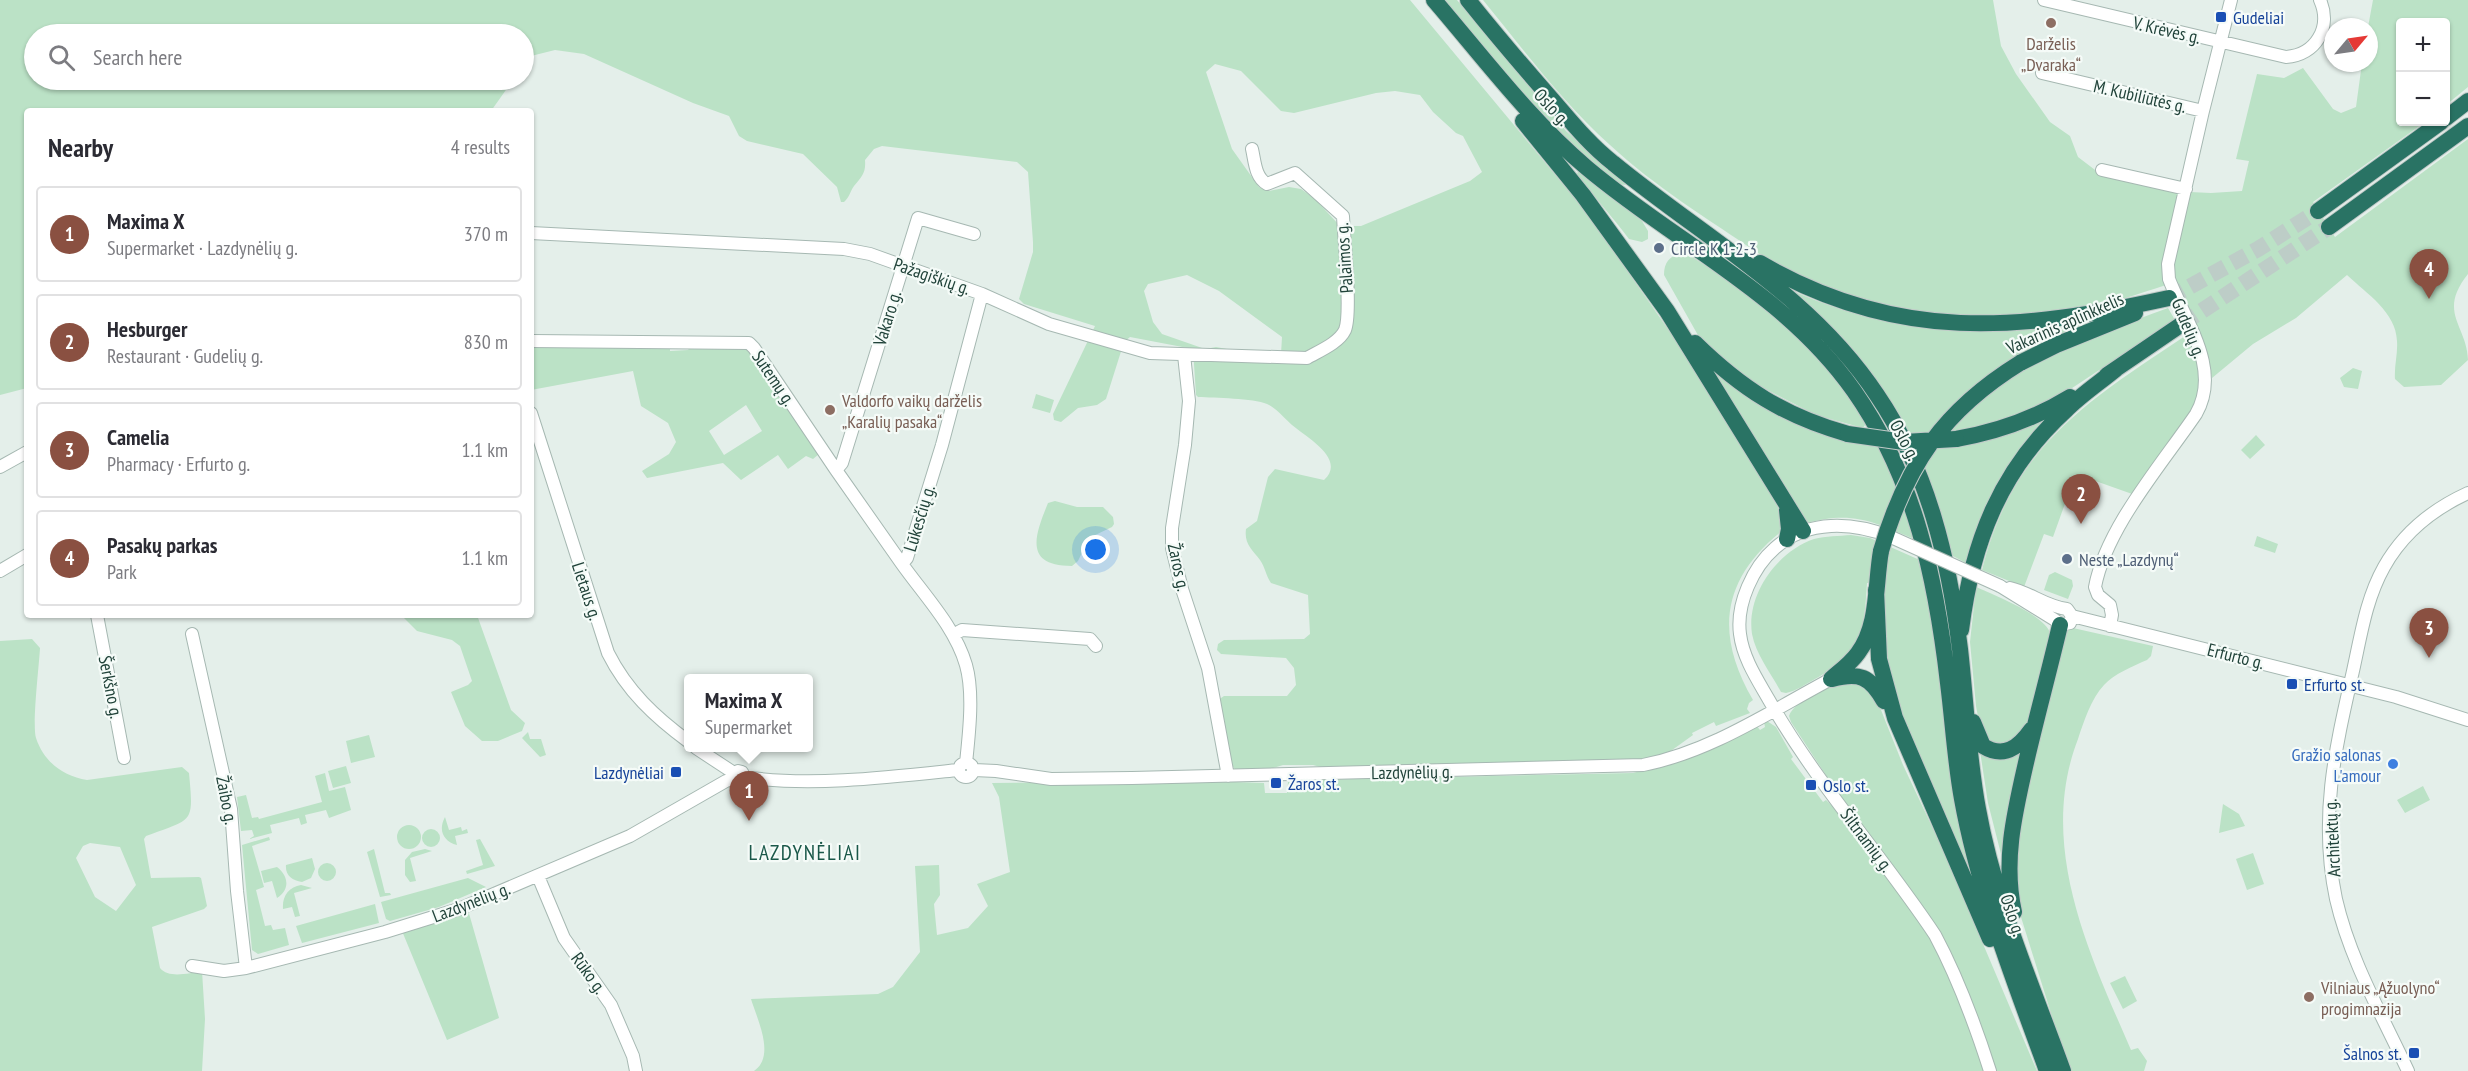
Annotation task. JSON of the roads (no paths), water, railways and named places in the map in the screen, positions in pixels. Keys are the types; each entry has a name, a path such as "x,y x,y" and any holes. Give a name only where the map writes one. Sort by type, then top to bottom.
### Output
{"highway":[{"path":"1424,0 1583,195 1667,311 1803,531"},
{"name":"Oslo g.","path":"1434,0 1542,127 1606,183 1741,278 1773,304 1831,360 1872,418 1903,477 1925,546 1941,623 1961,796 1968,833 1995,924 2045,1064"},
{"name":"Oslo g.","path":"1468,0 1572,123 1610,161 1762,274 1821,326 1877,394 1910,455 1929,501 1939,535 1959,646 1978,812 2000,895 2063,1071"},
{"path":"2450,114 2468,101"},
{"path":"2318,211 2435,126"},
{"path":"2328,227 2468,126"},
{"name":"Vakarinis aplinkkelis","path":"1704,230 1776,272 1825,296 1868,310 1907,318 2016,324 2106,312 2169,298 2056,345 2020,363 1983,387 1963,405 1928,446 1897,503 1881,551 1876,590"},
{"path":"1667,311 1719,367 1754,393 1787,413 1817,426 1848,434 1904,442 1956,439 1985,434 2033,417 2116,369 2182,324"},
{"path":"1959,646 1972,565 1982,532 1997,498 2013,470 2037,439 2066,410 2116,369"},
{"path":"1785,503 1789,529 1787,539"},
{"path":"1876,590 1879,659 1895,718 2045,1064"},
{"path":"1831,680 1864,645 1872,623 1876,590"},
{"path":"2028,974 2011,899 2009,866 2015,813 2062,617"},
{"path":"1831,680 1852,675 1868,680 1876,688 1895,718"},
{"path":"1964,686 1975,730 1983,746 1990,750 2000,752 2015,748 2035,724"}],"street":[{"name":"V. Krėvės g.","path":"2044,0 2286,57 2298,55 2317,42 2325,14 2320,0"},
{"name":"Gudelių g.","path":"2110,626 2112,615 2110,605 2098,595 2095,588 2111,542 2123,520 2203,403 2204,362 2169,279 2170,251 2231,0"},
{"name":"M. Kubiliūtės g.","path":"2042,73 2203,111"},
{"name":"Palaimos g.","path":"1252,149 1258,176 1262,181 1267,184 1295,174 1343,216 1347,323 1341,336 1323,349"},
{"path":"2102,170 2186,189"},
{"name":"Vakaro g.","path":"836,470 842,463 918,218 974,234"},
{"name":"Pažagiškių g.","path":"534,233 844,249 870,254 982,294 1049,324 1150,353 1307,358 1323,349"},
{"name":"Lūkesčių g.","path":"966,767 969,681 966,666 953,635 902,564 907,558 942,445 982,294"},
{"name":"Sutemų g.","path":"534,340 749,343 902,564"},
{"name":"Žaros g.","path":"1184,355 1189,401 1185,445 1172,528 1172,548 1182,589 1208,668 1228,776"},
{"name":"Lietaus g.","path":"534,423 608,653 629,689 663,722 684,738"},
{"path":"0,466 24,454"},
{"name":"Architektų g.","path":"2408,1071 2354,955 2341,918 2334,887 2328,838 2329,796 2349,686 2373,590 2398,546 2419,524 2443,506 2468,493"},
{"name":"Erfurto g.","path":"1803,531 1845,525 1871,530 2000,586 2062,617 2110,626 2415,702 2468,720"},
{"name":"Šiltnamių g.","path":"1803,531 1787,539 1765,558 1753,576 1744,597 1739,619 1739,633 1745,654 1797,747 1912,900 1935,935 1956,976 1990,1071"},
{"path":"0,571 24,557"},
{"name":"Šerkšno g.","path":"98,618 124,758"},
{"path":"953,635 962,630 1090,639 1096,646"},
{"name":"Žaibo g.","path":"192,634 233,824 235,874 246,968"},
{"name":"Lazdynėlių g.","path":"192,966 224,971 246,968 391,930 459,909 630,836 737,776 760,779 825,779 966,767 1051,779 1643,765 1691,751 1831,680"},
{"path":"703,752 737,776"},
{"name":"Rūko g.","path":"538,876 564,938 611,1005 633,1056 636,1071"}],"tunnel":[{"path":"2169,298 2258,249 2318,211"},
{"path":"2182,324 2329,227"}],"place":[{"name":"Gudeliai","path":"2221,17"},
{"name":"Darželis „Dvaraka“","path":"2051,23"},
{"name":"Circle K 1-2-3","path":"1659,248"},
{"name":"Pasakų parkas","path":"2429,299"},
{"name":"Valdorfo vaikų darželis „Karalių pasaka“","path":"830,410"},
{"name":"Hesburger","path":"2081,524"},
{"name":"Neste „Lazdynų“","path":"2067,559"},
{"name":"Camelia","path":"2429,658"},
{"name":"Erfurto st.","path":"2292,684"},
{"name":"Gražio salonas L'amour","path":"2393,764"},
{"name":"Lazdynėliai","path":"676,772"},
{"name":"Žaros st.","path":"1276,783"},
{"name":"Oslo st.","path":"1811,785"},
{"name":"Maxima X","path":"749,821"},
{"name":"Vilniaus „Ąžuolyno“ progimnazija","path":"2309,997"},
{"name":"Šalnos st.","path":"2414,1053"}],"district":[{"name":"LAZDYNĖLIAI","path":"805,852"}]}
